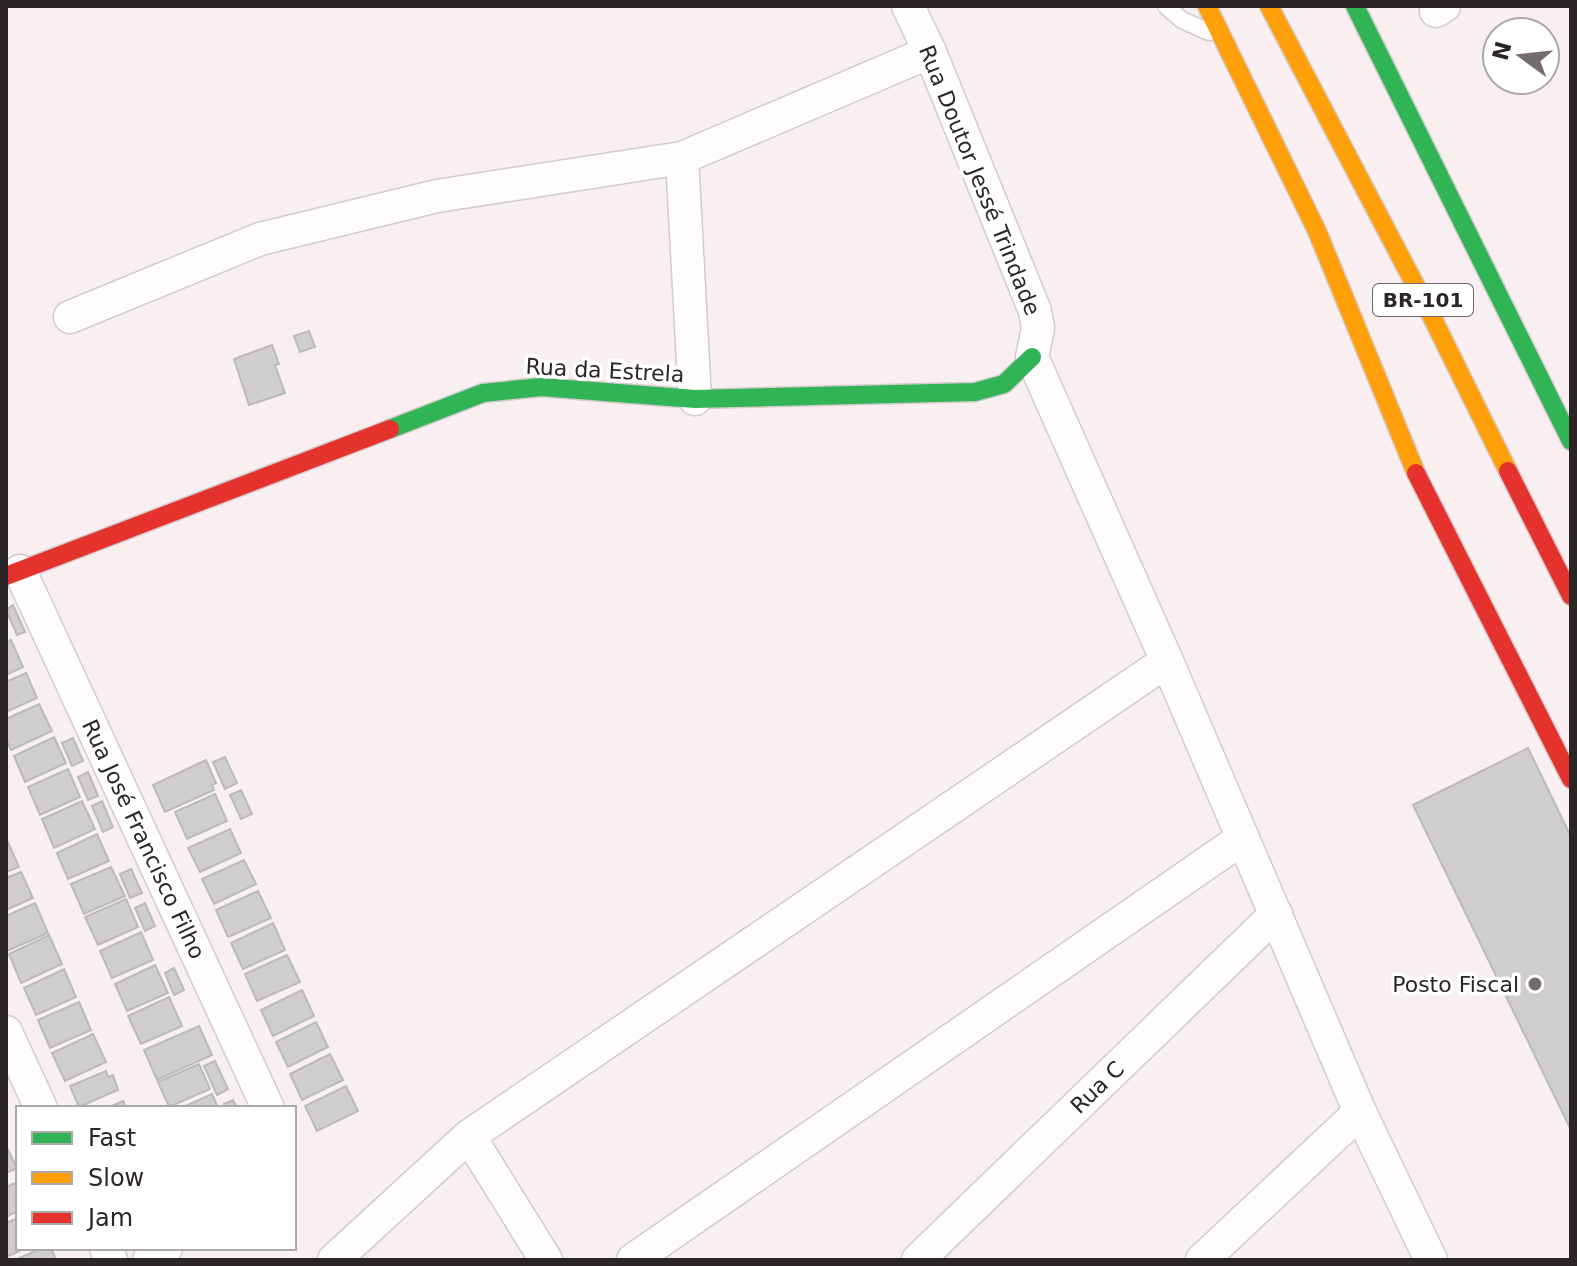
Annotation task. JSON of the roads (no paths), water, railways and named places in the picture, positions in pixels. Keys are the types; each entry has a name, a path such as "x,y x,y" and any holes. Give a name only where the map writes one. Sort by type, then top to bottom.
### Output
{"main road":[{"path":"1207,6 1317,231 1424,492 1571,779"},
{"name":"BR-101","path":"1269,6 1432,317 1571,596"},
{"name":"BR-101","path":"1355,6 1571,441"},
{"name":"Rua da Estrela","path":"13,573 483,393 541,387 695,399 975,392 1004,384 1032,357"}],"street":[{"name":"Rua Doutor Jessé Trindade","path":"908,6 930,52 1035,311 1038,328 1032,357"},
{"path":"70,317 260,239 437,196 682,158 930,52"},
{"path":"682,158 695,399"},
{"path":"1032,357 1167,661 1360,1112 1431,1260"},
{"name":"Rua José Francisco Filho","path":"13,573 267,1106"},
{"path":"334,1260 469,1136 1167,661"},
{"path":"633,1260 1243,838"},
{"name":"Rua C","path":"918,1260 1276,914"},
{"path":"6,1032 40,1106"},
{"path":"1202,1260 1360,1112"},
{"path":"469,1136 546,1260"}],"lane":[{"path":"1166,6 1182,20 1223,38"}],"place":[{"name":"Posto Fiscal","path":"1535,984"}]}
